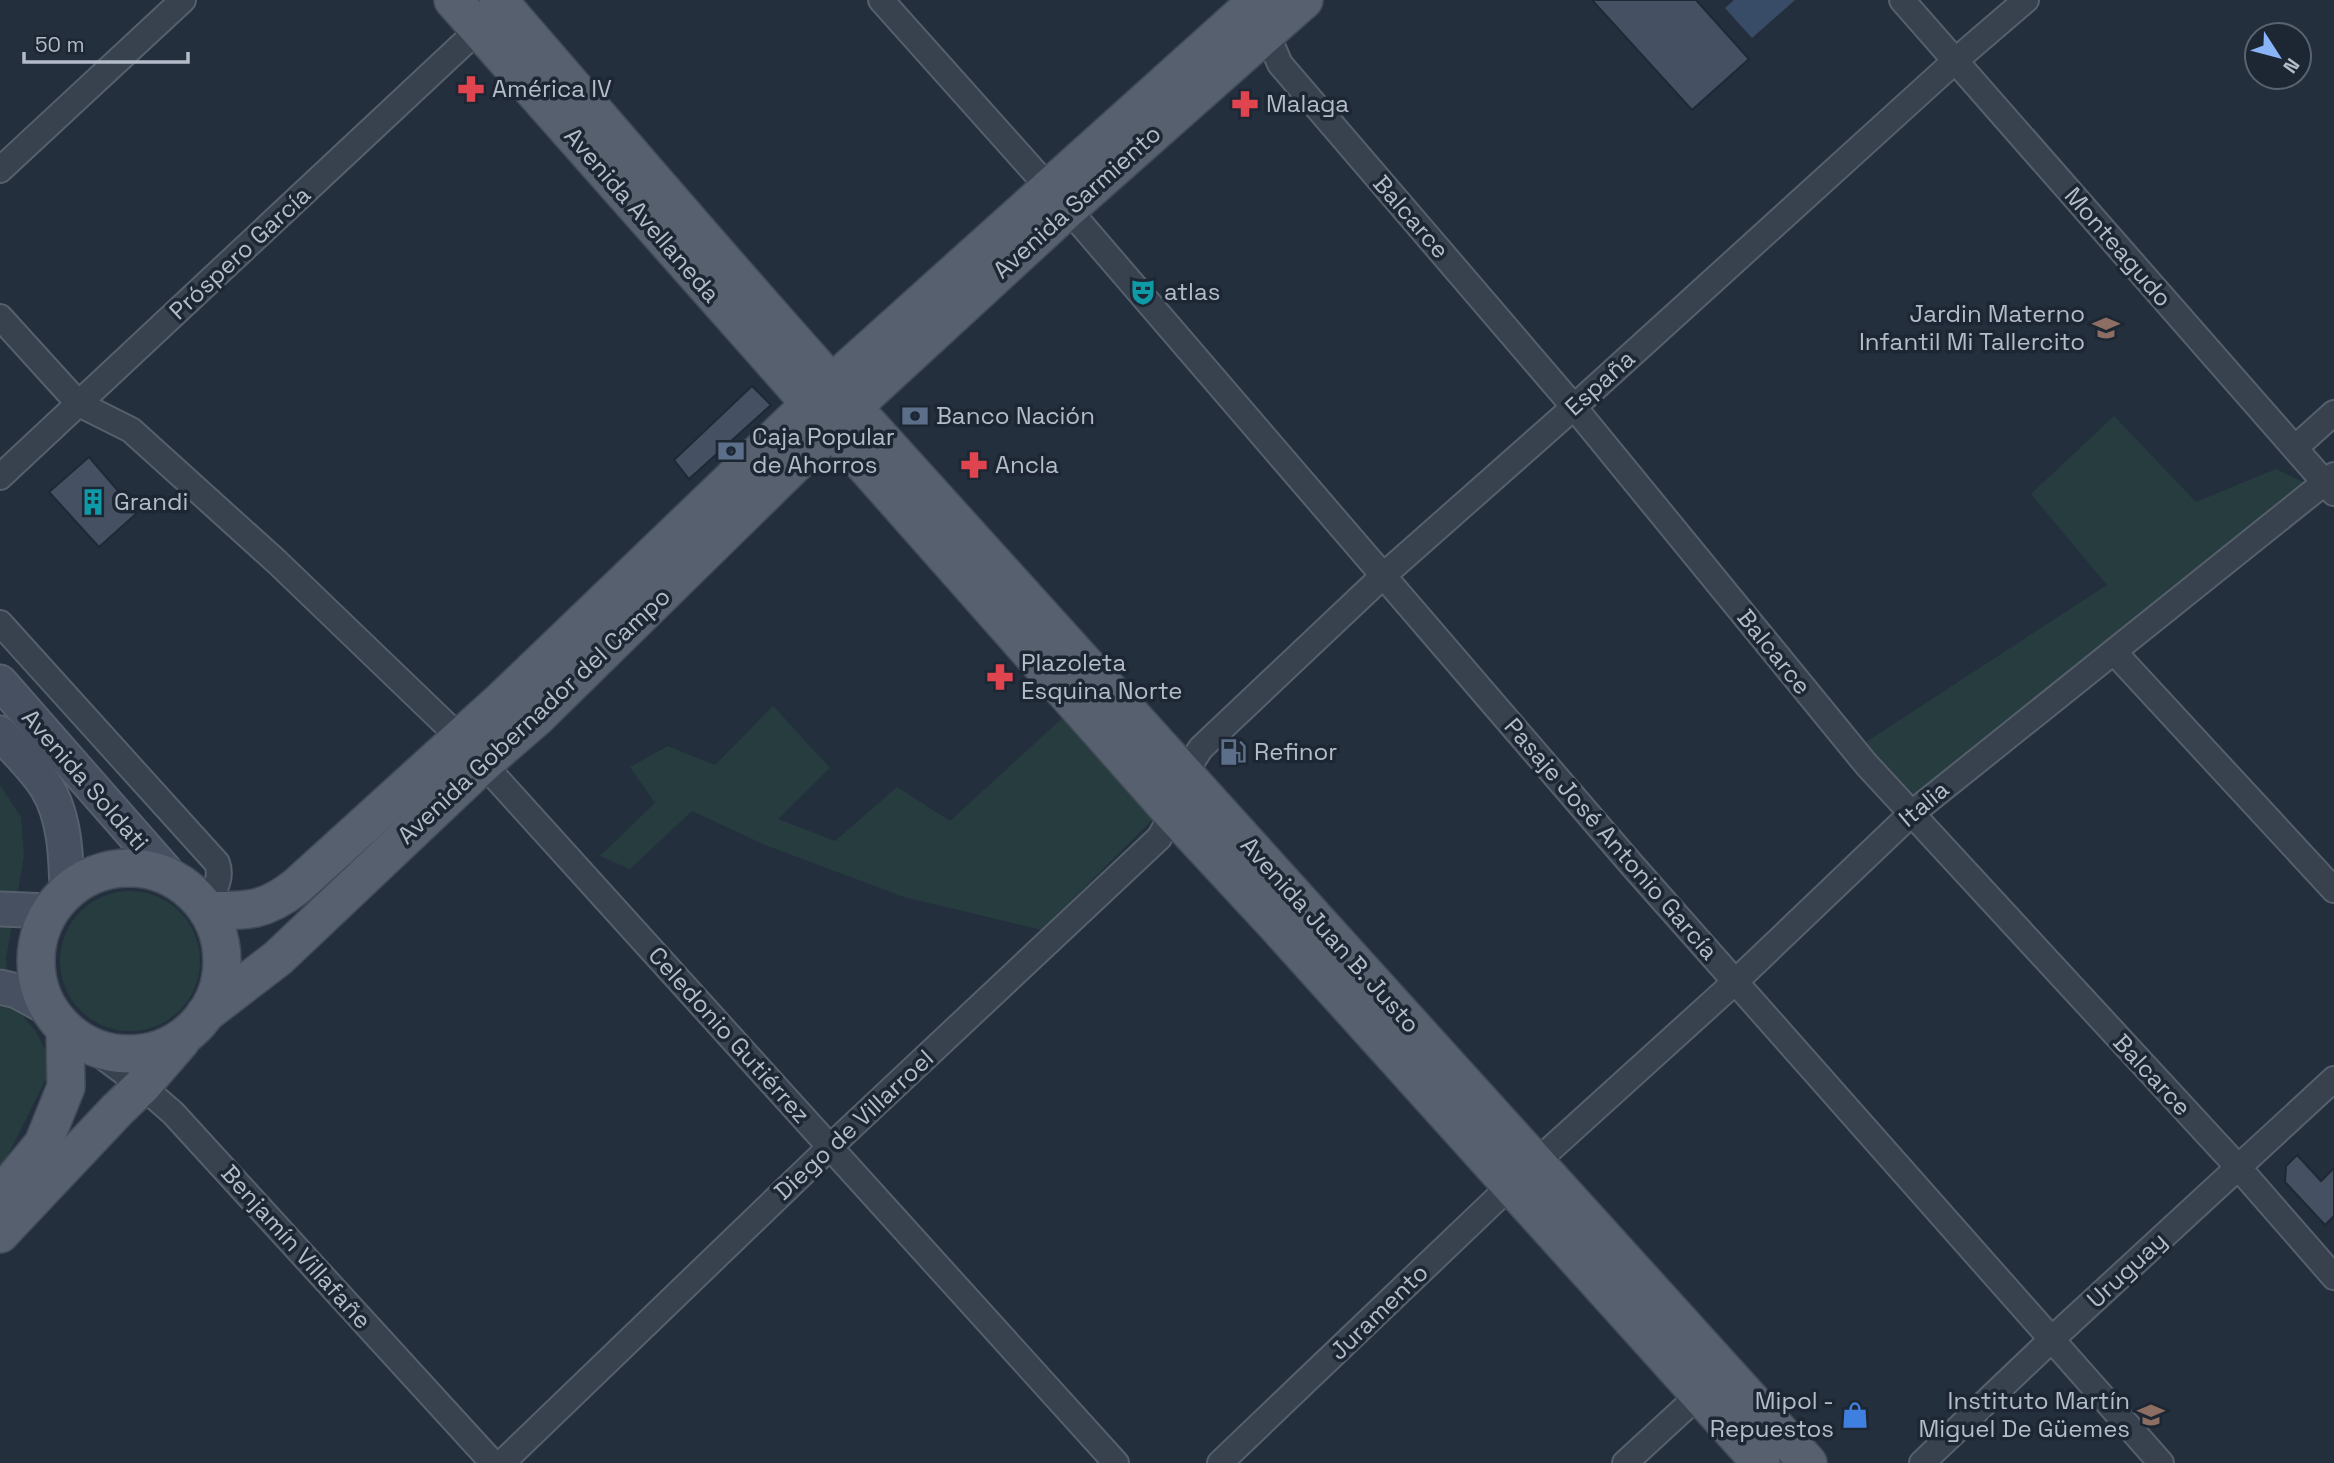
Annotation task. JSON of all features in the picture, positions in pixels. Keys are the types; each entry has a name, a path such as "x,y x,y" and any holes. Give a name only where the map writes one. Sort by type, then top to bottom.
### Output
{"main road":[{"name":"Avenida Avellaneda","path":"453,0 491,10 832,406"},
{"name":"Avenida Sarmiento","path":"832,406 1058,198 1257,9 1304,0"},
{"name":"Avenida Gobernador del Campo","path":"206,908 248,910 269,905 284,897 472,750 536,718 832,406"},
{"name":"Avenida Juan B. Justo","path":"832,406 1184,774 1335,942 1700,1394 1761,1463"},
{"name":"Avenida Juan B. Justo","path":"832,406 1173,814 1808,1463"},
{"name":"Avenida Soldati","path":"0,682 170,876"},
{"name":"Avenida Soldati","path":"0,733 47,786 55,805 65,851 59,901"},
{"name":"Avenida Gobernador del Campo","path":"0,1234 142,1086 197,1023 278,958 472,750"},
{"path":"0,987 17,991 66,1027 112,1053 139,1054 166,1046 197,1023 218,989 222,962 219,935 206,908 189,889 170,876 144,868 117,868 90,876 59,901 39,934 35,960 38,985 66,1027 66,1087 43,1144 0,1195"},
{"path":"0,909 59,901"}],"street":[{"path":"0,170 183,0"},
{"name":"Pasaje José Antonio García","path":"881,0 1058,198 1735,982 2161,1463"},
{"name":"Monteagudo","path":"1902,0 2295,448 2331,484"},
{"name":"España","path":"1184,774 1201,748 1384,575 2026,0"},
{"name":"Balcarce","path":"1257,9 1280,64 1574,407 1866,764 2238,1167 2334,1277"},
{"name":"Próspero García","path":"0,477 491,10"},
{"path":"0,317 79,404"},
{"name":"Celedonio Gutiérrez","path":"79,404 131,430 277,562 472,750 1115,1463"},
{"path":"2295,448 2334,413"},
{"name":"Italia","path":"1524,1173 1735,982 1911,814 2331,484"},
{"path":"0,622 217,863 220,875 206,908"},
{"path":"2114,652 2334,890"},
{"name":"Diego de Villarroel","path":"502,1463 830,1147 1159,838 1173,814 1184,774"},
{"name":"Benjamín Villafañe","path":"66,1027 173,1113 493,1463"},
{"name":"Uruguay","path":"1922,1463 2334,1079"},
{"name":"Juramento","path":"1220,1463 1524,1173"},
{"path":"1625,1463 1700,1394"}],"green space":[{"path":"2114,416 2196,502 2276,469 2318,489 1909,798 1866,742 2107,585 2031,494"},
{"path":"773,706 830,768 778,819 835,841 897,787 950,821 1069,712 1160,812 1042,930 904,897 765,845 692,811 630,869 600,856 655,803 630,767 668,746 715,765"},
{"path":"0,785 21,817 24,856 6,959 11,1002 36,1032 53,1065 0,1167"},
{"path":"130,891 157,897 179,912 194,934 200,961 194,988 179,1010 157,1025 130,1031 103,1025 81,1010 66,988 60,961 66,934 81,912 103,897"}],"water":[{"path":"1734,0 1795,0 1752,38 1725,8"}],"building":[{"path":"1592,0 1696,0 1749,59 1692,110"},
{"path":"752,386 771,405 689,479 674,460"},
{"name":"Grandi","path":"89,457 137,513 99,547 49,492"},
{"path":"2297,1155 2321,1181 2334,1168 2334,1216 2325,1225 2285,1182 2286,1166"}],"place":[{"name":"América IV","path":"471,89"},
{"name":"Malaga","path":"1245,104"},
{"name":"atlas","path":"1143,292"},
{"name":"Jardin Materno Infantil Mi Tallercito","path":"2106,328"},
{"name":"Banco Nación","path":"915,416"},
{"name":"Caja Popular de Ahorros","path":"731,451"},
{"name":"Ancla","path":"974,465"},
{"name":"Grandi","path":"93,502"},
{"name":"Plazoleta Esquina Norte","path":"1000,677"},
{"name":"Refinor","path":"1233,752"},
{"name":"Mipol - Repuestos","path":"1855,1415"},
{"name":"Instituto Martín Miguel De Güemes","path":"2151,1415"}]}
